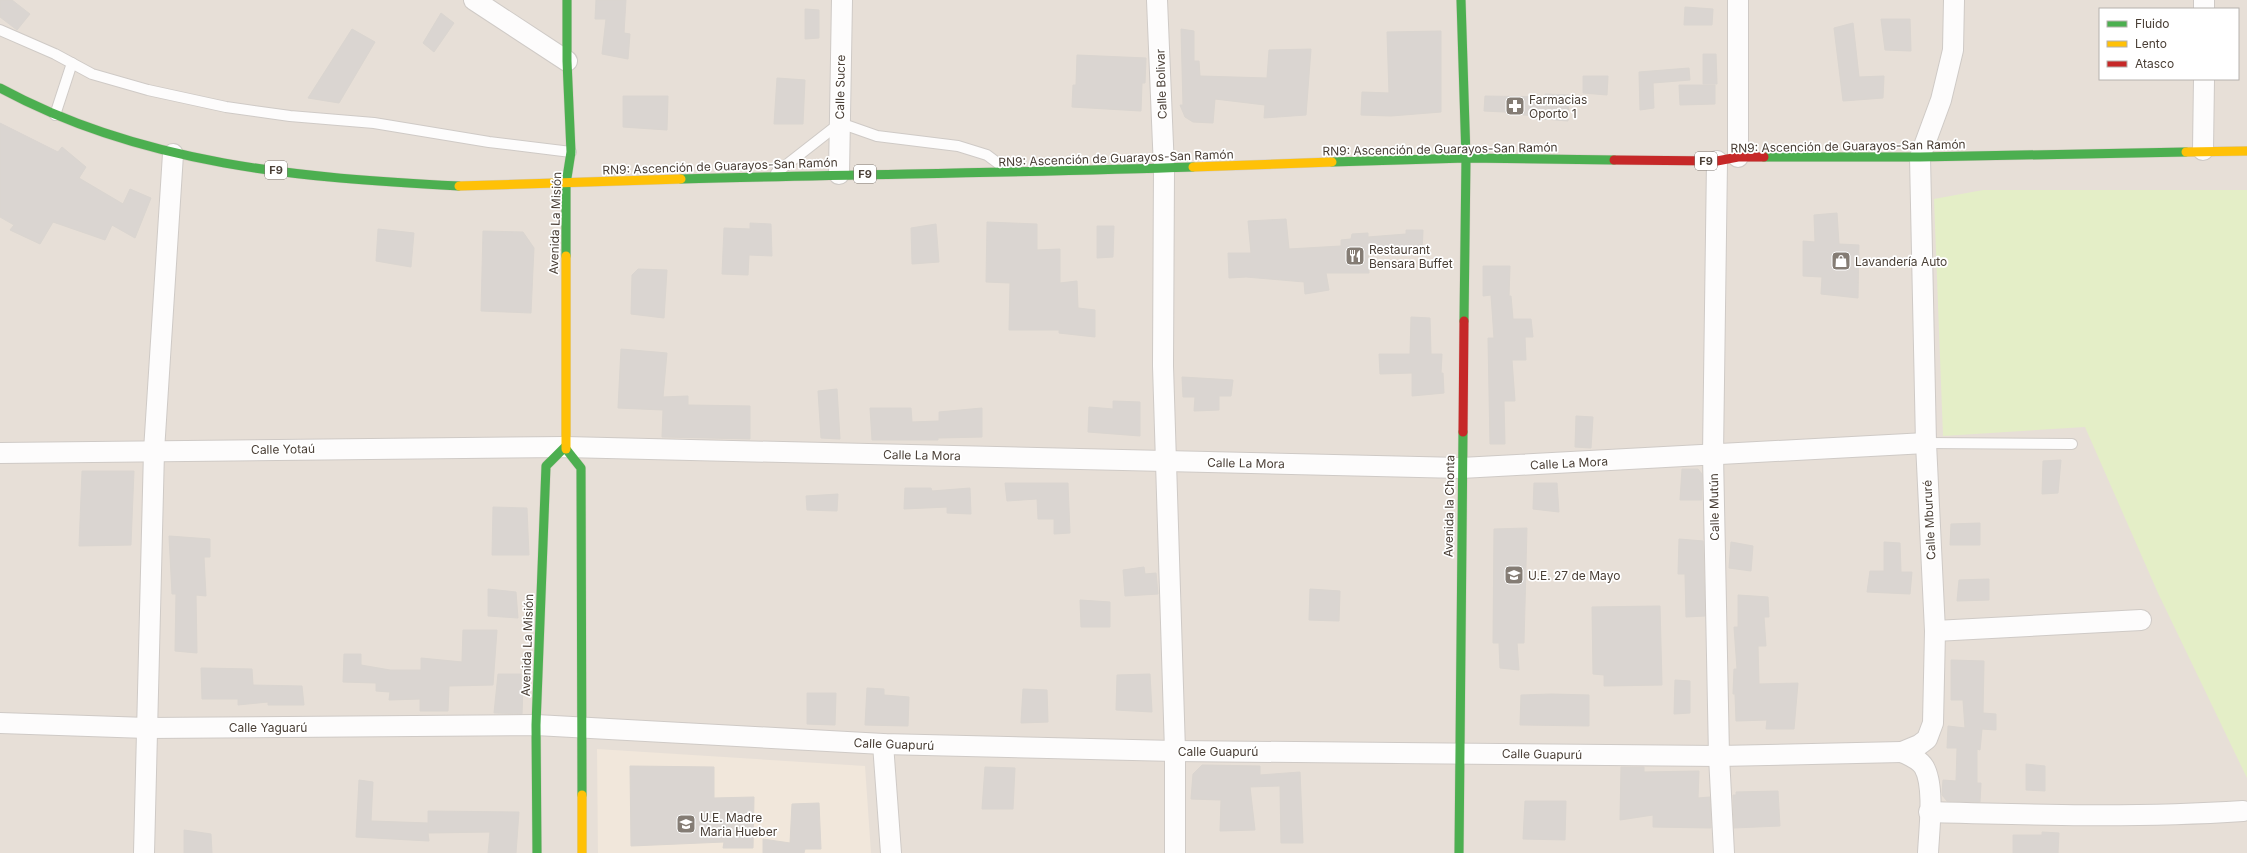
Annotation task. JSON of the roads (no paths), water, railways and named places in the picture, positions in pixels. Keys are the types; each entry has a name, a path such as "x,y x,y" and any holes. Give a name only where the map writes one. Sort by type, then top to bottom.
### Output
{"main road":[{"name":"Avenida La Misión","path":"537,853 536,725 546,466 565,447 566,184 571,152 567,61 567,0"},
{"name":"Avenida la Chonta","path":"1459,853 1466,158 1461,0"},
{"name":"RN9: Ascención de Guarayos-San Ramón","path":"0,88 37,108 55,115 114,137 173,154 252,167 356,181 462,186 566,184 839,174 1011,173 1164,169 1466,158 1717,161 1738,157 1920,157 2247,150"},
{"path":"565,447 581,468 582,853"}],"street":[{"path":"474,0 567,61"},
{"name":"Calle Sucre","path":"839,174 842,0"},
{"name":"Calle Bolivar","path":"1157,0 1164,169 1163,366 1175,751 1175,853"},
{"path":"1738,0 1738,157"},
{"path":"1920,157 1941,100 1953,50 1954,0"},
{"path":"2203,150 2204,80"},
{"path":"144,853 154,451 173,154"},
{"name":"Calle Mbururé","path":"1902,752 1919,745 1927,739 1933,723 1935,631 1926,443 1920,157"},
{"name":"Calle Mutún","path":"1717,161 1713,455 1719,756 1724,853"},
{"name":"Calle La Mora","path":"565,447 1462,468 1926,443"},
{"name":"Calle Yotaú","path":"0,453 565,447"},
{"path":"1935,631 2141,620"},
{"name":"Calle Yaguarú","path":"0,723 147,728 536,725"},
{"path":"1928,853 1933,723"},
{"name":"Calle Guapurú","path":"536,725 883,744 1175,751 1719,756 1902,752"},
{"path":"883,744 891,853"},
{"path":"1902,752 1916,759 1924,766 1930,780"},
{"path":"1929,812 2042,816 2159,816 2243,811"}],"lane":[{"path":"0,30 72,63 92,74 226,107 290,116 374,123 489,142 571,152"},
{"path":"55,115 72,63"},
{"path":"773,176 840,122 877,136 958,146 987,155 1011,173"},
{"path":"1926,443 2072,444"}],"place":[{"name":"Farmacias Oporto 1","path":"1515,106"},
{"name":"Restaurant Bensara Buffet","path":"1355,256"},
{"name":"Lavandería Auto","path":"1841,261"},
{"name":"U.E. 27 de Mayo","path":"1514,575"},
{"name":"U.E. Madre Maria Hueber","path":"686,824"}]}
